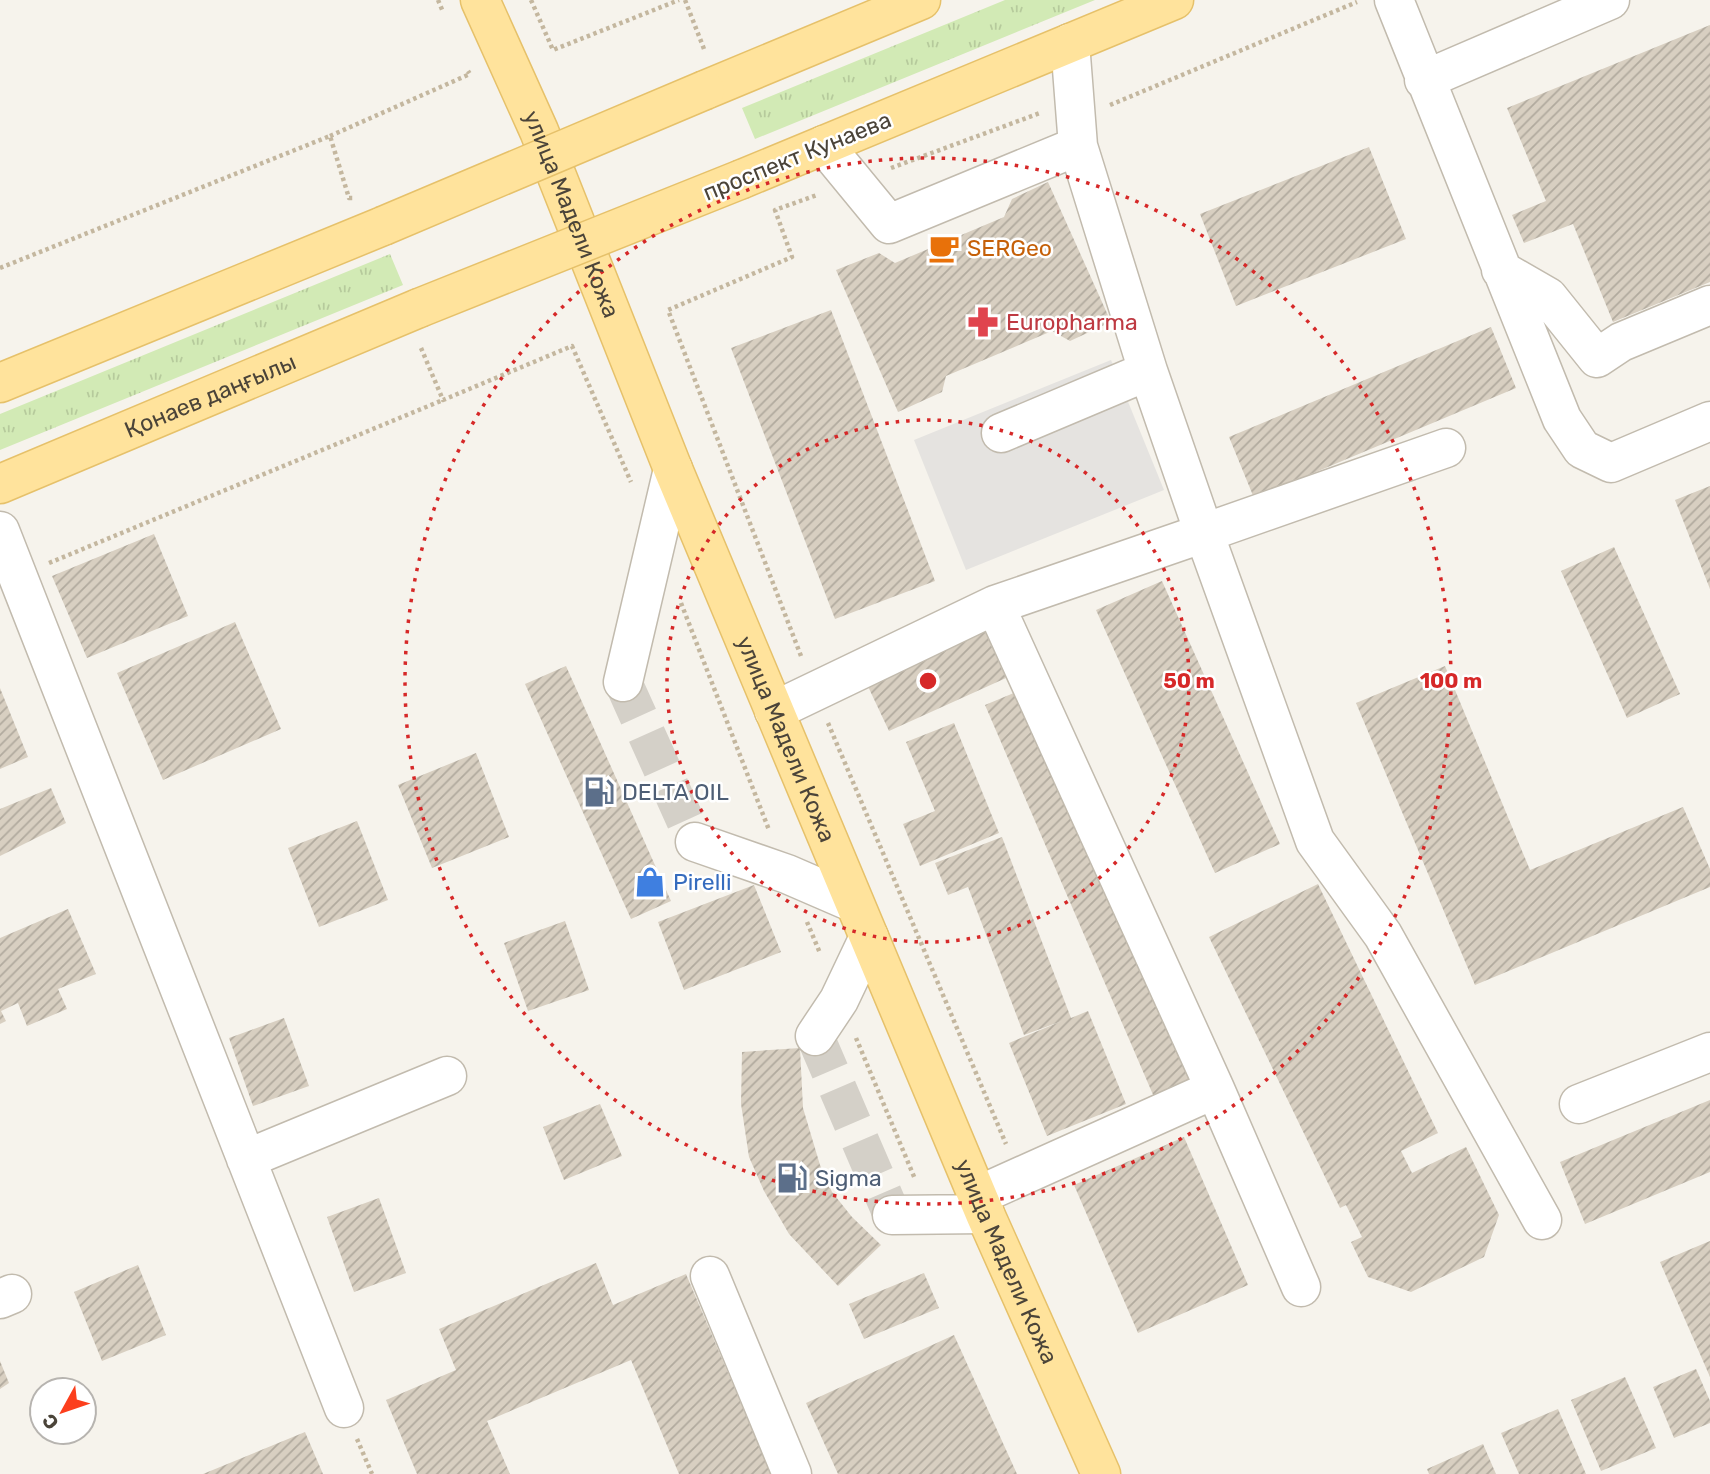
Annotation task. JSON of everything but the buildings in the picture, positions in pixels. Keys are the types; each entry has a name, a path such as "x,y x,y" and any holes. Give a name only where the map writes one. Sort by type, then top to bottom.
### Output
{"main road":[{"name":"улица Мадели Кожа","path":"480,0 539,131 673,469 981,1205 1101,1474"},
{"path":"0,383 383,226 701,73 921,0"},
{"name":"проспект Кунаева","path":"419,309 1174,0"},
{"name":"Қонаев даңғылы","path":"0,484 419,309"}],"street":[{"path":"1394,0 1562,419 1581,449 1611,463 1710,421"},
{"path":"1424,80 1610,0"},
{"path":"1070,43 1076,122 1148,371 1315,841 1382,935 1542,1220"},
{"path":"824,145 890,224 1076,122"},
{"path":"1501,270 1548,298 1597,358 1620,342 1710,305"},
{"path":"1001,433 1148,371"},
{"path":"774,711 995,605 1446,448"},
{"path":"623,682 673,469"},
{"path":"0,531 344,1408"},
{"path":"995,605 1215,1089 1301,1287"},
{"path":"695,842 786,874 854,903"},
{"path":"816,1036 839,1000 869,937"},
{"path":"1578,1104 1710,1052"},
{"path":"246,1159 447,1076"},
{"path":"892,1215 930,1215 981,1205 1020,1177 1215,1089"},
{"path":"710,1276 792,1474"}],"path":[{"path":"438,0 448,25"},
{"path":"531,0 553,50 679,0"},
{"path":"685,0 704,49 701,73"},
{"path":"1020,1177 814,692 668,310 792,257 775,210 854,182 1076,122 1362,0"},
{"path":"0,268 330,136 470,74 464,62"},
{"path":"330,136 349,198 357,198"},
{"path":"432,344 421,349 443,400"},
{"path":"18,576 572,346 657,540"},
{"path":"677,591 786,874 930,1215"}],"green space":[{"path":"1005,0 1095,0 755,139 742,108"},
{"path":"390,254 403,285 0,450 0,414"}],"shaded area":[{"path":"1111,360 1164,490 966,570 914,440"}],"tunnel":[{"path":"623,682 695,842"},
{"path":"815,1036 892,1215"}],"place":[{"name":"SERGeo","path":"944,248"},
{"name":"Europharma","path":"983,322"},
{"name":"DELTA OIL","path":"599,792"},
{"name":"Pirelli","path":"650,882"},
{"name":"Sigma","path":"792,1178"}]}
